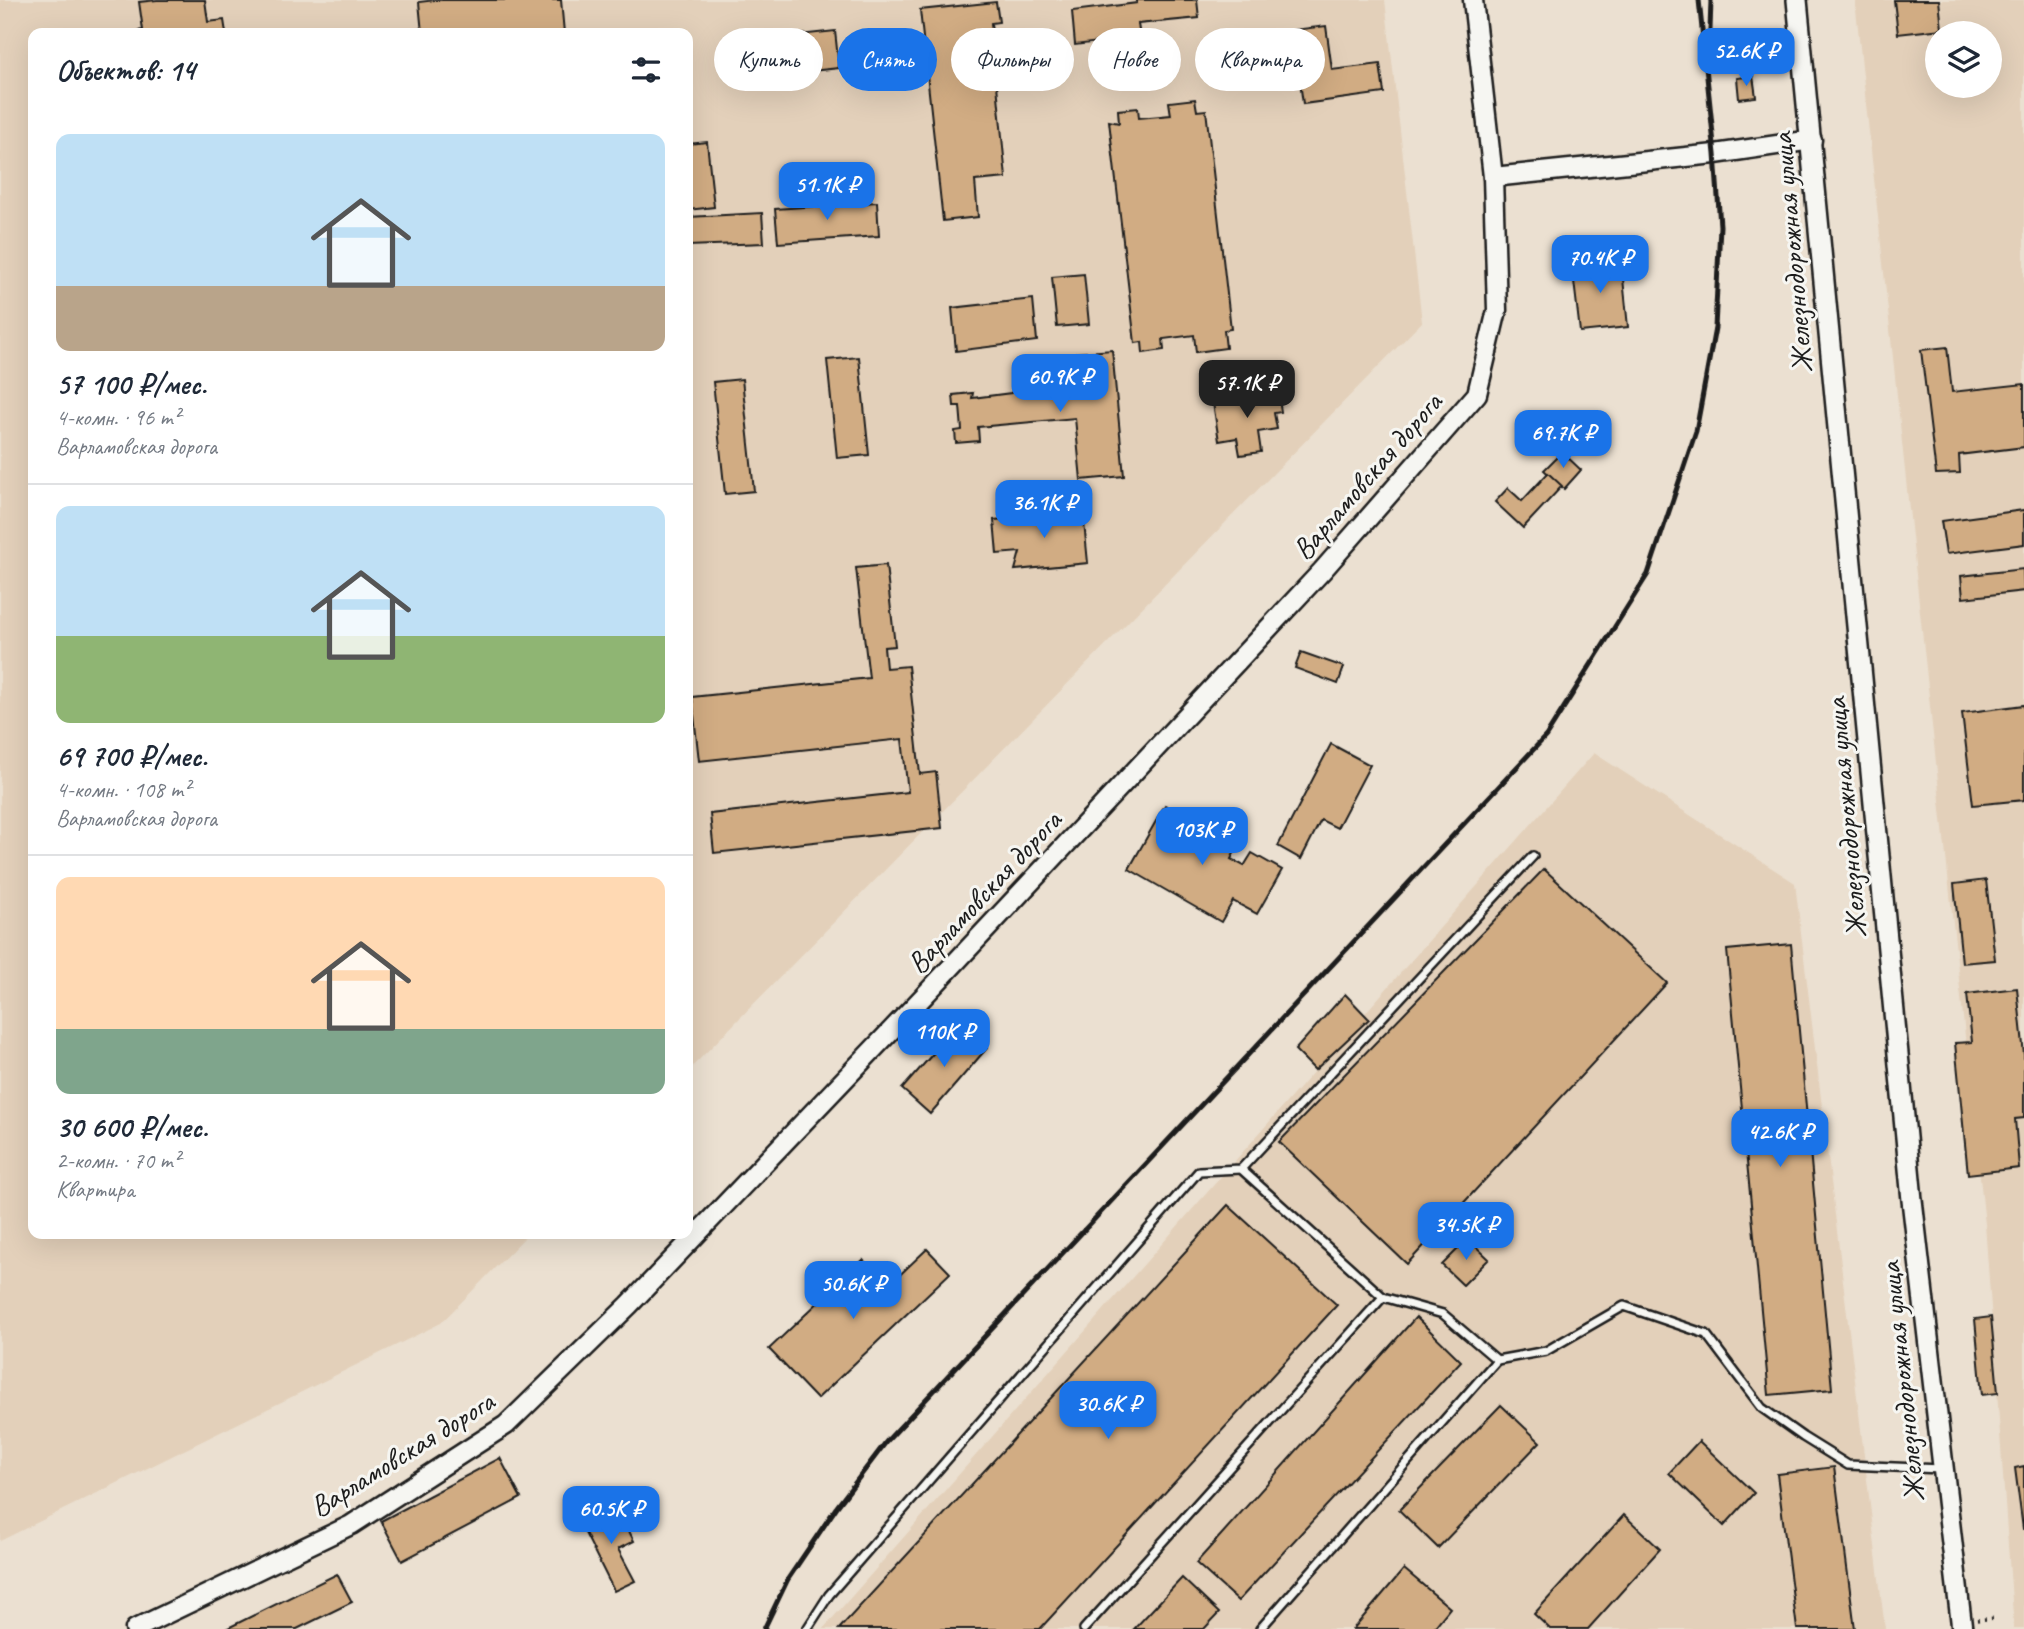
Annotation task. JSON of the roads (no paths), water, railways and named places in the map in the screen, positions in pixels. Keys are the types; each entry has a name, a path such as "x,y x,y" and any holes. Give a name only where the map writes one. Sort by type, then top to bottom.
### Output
{"main road":[{"name":"Железнодорожная улица","path":"1797,0 1912,1200 1962,1629"}],"street":[{"name":"Варламовская дорога","path":"693,1238 1000,915 1322,570 1477,394 1497,310 1493,177 1473,0"},
{"path":"1493,177 1715,154 1812,140"},
{"name":"Варламовская дорога","path":"135,1629 351,1525 506,1425 629,1305 692,1239"}],"lane":[{"path":"807,1629 829,1595 1199,1171 1241,1169 1533,856"},
{"path":"1241,1169 1383,1297 1443,1314 1497,1360"},
{"path":"1084,1629 1383,1297"},
{"path":"1260,1629 1497,1360 1546,1351 1624,1306 1706,1334 1762,1408 1848,1465 1942,1469"}],"railway":[{"path":"764,1629 788,1579 836,1508 886,1442 1546,736 1648,574 1696,431 1715,328 1720,226 1699,0"},
{"path":"1710,30 1711,0"}]}
